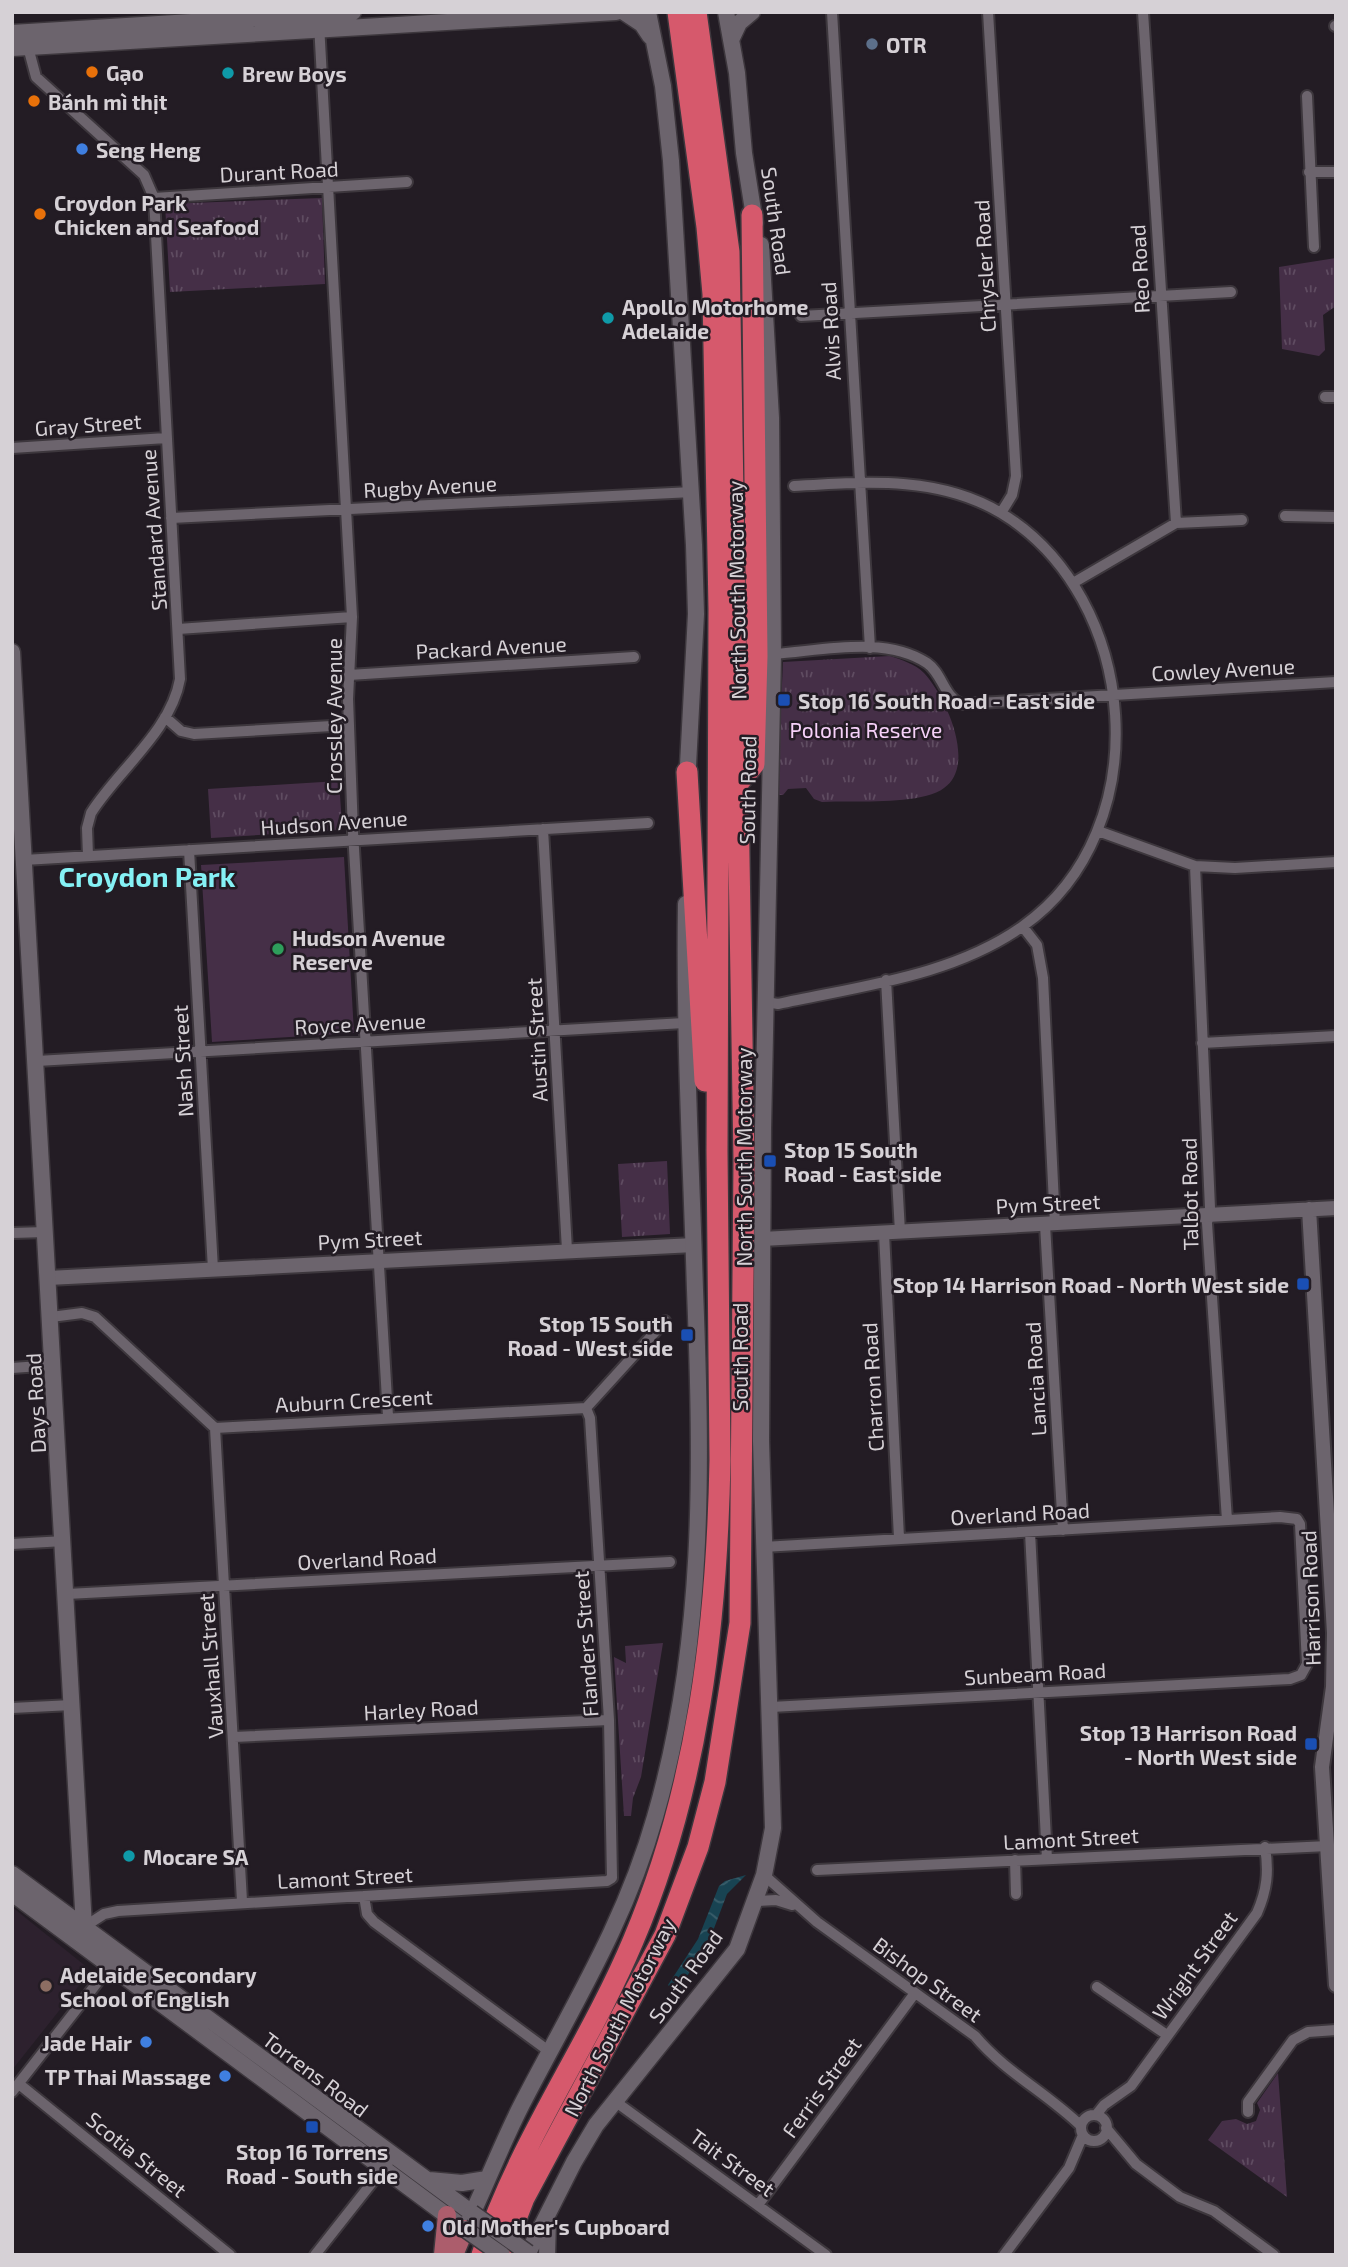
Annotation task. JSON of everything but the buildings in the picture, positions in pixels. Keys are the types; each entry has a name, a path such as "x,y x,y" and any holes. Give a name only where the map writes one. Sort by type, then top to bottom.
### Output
{"highway":[{"name":"North South Motorway","path":"482,2255 496,2212 521,2156 601,2009 633,1941 669,1842 685,1783 707,1662 719,1540 719,557 713,294 717,225 678,12"},
{"name":"North South Motorway","path":"502,2255 524,2198 665,1935 698,1847 716,1782 740,1623 744,1160 734,438 696,12"},
{"path":"738,783 754,764 757,656 752,215"},
{"path":"687,772 706,1106 717,1151"}],"main road":[{"path":"18,49 319,22 353,12"},
{"path":"12,33 616,12"},
{"path":"624,12 648,30 652,42"},
{"name":"South Road","path":"454,2255 487,2179 550,2052 607,1948 627,1898 654,1820 680,1718 692,1638 700,1508 694,1245 684,1023 687,772 696,614 692,492 671,162 663,86 648,12"},
{"name":"South Road","path":"529,2254 574,2162 596,2125 737,1950 764,1875 774,1828 761,1441 765,1002 773,654 771,418 763,250 752,215 726,12"},
{"path":"731,40 739,23 752,12"},
{"name":"Days Road","path":"12,652 17,832 24,860 67,1594 79,1933"},
{"name":"Torrens Road","path":"12,1874 111,1965 388,2162 423,2178 502,2255"},
{"name":"Torrens Road","path":"12,1894 79,1933 388,2162 446,2215 469,2221 529,2254"},
{"path":"423,2178 449,2183 487,2179"},
{"path":"443,2255 446,2215"},
{"path":"547,2255 549,2215"}],"street":[{"name":"Alvis Road","path":"832,12 870,648"},
{"name":"Chrysler Road","path":"988,12 1016,476 1012,495 1001,513"},
{"name":"Reo Road","path":"1143,12 1176,523"},
{"name":"Crossley Avenue","path":"319,22 352,617 349,724 354,839 376,1260 388,1416"},
{"name":"Standard Avenue","path":"18,49 36,77 144,175 154,198 180,679 177,695 165,717 91,813 87,828 88,856"},
{"path":"1307,96 1314,247"},
{"path":"1309,173 1336,172"},
{"name":"Durant Road","path":"154,198 407,183"},
{"path":"802,316 1231,292"},
{"name":"Gray Street","path":"12,448 166,438"},
{"path":"765,1002 778,1004 959,962 1023,927 1054,900 1082,863 1098,831 1108,796 1115,749 1112,694 1100,637 1073,583 1044,547 1001,513 942,490 893,483 859,482 794,486"},
{"name":"Rugby Avenue","path":"171,518 692,492"},
{"path":"1285,516 1336,517"},
{"path":"1073,583 1176,523 1242,520"},
{"path":"178,629 352,617"},
{"path":"773,654 870,648"},
{"name":"Cowley Avenue","path":"870,648 893,648 918,657 932,667 954,701 961,704 1336,682"},
{"name":"Packard Avenue","path":"349,675 634,657"},
{"path":"165,717 181,731 194,734 349,724"},
{"name":"Hudson Avenue","path":"24,860 648,823"},
{"name":"Austin Street","path":"543,829 567,1250"},
{"path":"1098,831 1195,866 1235,868 1336,862"},
{"name":"Nash Street","path":"189,850 213,1269"},
{"name":"Talbot Road","path":"1195,866 1209,1215 1227,1521"},
{"name":"Lancia Road","path":"1023,927 1037,945 1043,978 1063,1531"},
{"path":"886,980 900,1232"},
{"name":"Royce Avenue","path":"37,1061 684,1023"},
{"path":"1202,1043 1336,1036"},
{"name":"Pym Street","path":"762,1239 1336,1208"},
{"name":"Harrison Road","path":"1309,1209 1334,1633 1330,1742 1322,1767 1334,1920 1336,1985"},
{"path":"12,1233 46,1232"},
{"name":"Charron Road","path":"884,1233 899,1538"},
{"name":"Pym Street","path":"48,1278 694,1245"},
{"path":"51,1317 82,1313 95,1317 215,1428"},
{"path":"586,1408 665,1321"},
{"path":"12,1368 54,1365"},
{"name":"Auburn Crescent","path":"215,1428 388,1416 586,1408"},
{"name":"Flanders Street","path":"586,1408 590,1418 609,1720 612,1878"},
{"name":"Vauxhall Street","path":"215,1428 242,1901"},
{"name":"Overland Road","path":"763,1546 1280,1517 1297,1519 1300,1524 1307,1664 1301,1675"},
{"path":"1030,1532 1047,1859"},
{"path":"12,1544 64,1541"},
{"name":"Overland Road","path":"67,1594 670,1562"},
{"name":"Sunbeam Road","path":"771,1707 1290,1679 1301,1675"},
{"path":"12,1708 72,1705"},
{"name":"Harley Road","path":"234,1737 609,1720"},
{"name":"Lamont Street","path":"817,1870 1328,1846"},
{"name":"Wright Street","path":"1094,2127 1120,2094 1131,2086 1257,1913 1266,1892 1268,1866 1265,1847"},
{"path":"1015,1860 1016,1894"},
{"name":"Bishop Street","path":"764,1875 801,1909 975,2035 996,2060 1062,2108 1094,2127"},
{"name":"Lamont Street","path":"79,1933 104,1914 118,1911 242,1901 607,1881 612,1878"},
{"path":"364,1896 366,1914 374,1922 550,2052"},
{"name":"Bishop Street","path":"756,1901 776,1899 801,1909"},
{"path":"16,2088 111,1965"},
{"path":"1097,1987 1167,2035"},
{"name":"Ferris Street","path":"758,2205 915,1993"},
{"path":"1248,2112 1248,2102 1293,2040 1308,2032 1336,2030"},
{"name":"Scotia Street","path":"16,2088 230,2255"},
{"name":"Tait Street","path":"616,2102 826,2255"},
{"path":"1004,2255 1094,2127 1123,2149 1136,2164 1180,2197 1214,2211 1274,2255"},
{"path":"315,2255 388,2162"}],"shaded area":[{"name":"Adelaide Secondary School of English","path":"12,1907 88,1968 89,1973 12,2070"}],"green space":[{"path":"322,198 325,284 170,292 165,204"},
{"path":"1336,258 1336,306 1323,315 1325,350 1319,356 1282,349 1279,267"},
{"name":"Polonia Reserve","path":"890,656 924,673 941,698 955,731 958,748 958,764 954,777 944,788 933,794 903,800 822,802 814,799 806,788 788,789 783,795 777,795 783,662"},
{"path":"339,781 342,825 338,830 211,838 208,789"},
{"name":"Hudson Avenue Reserve","path":"344,857 354,1033 212,1042 201,865"},
{"path":"667,1161 670,1234 622,1237 618,1164"},
{"path":"663,1643 641,1777 633,1798 631,1816 624,1816 614,1657 626,1663 625,1646"},
{"path":"1278,2073 1287,2197 1208,2140 1222,2121 1236,2119 1247,2124 1256,2121 1260,2110 1257,2103"}],"water":[{"path":"746,1875 727,1894 713,1931 677,1994 668,1985 698,1939 719,1886 725,1881"}],"place":[{"name":"OTR","path":"872,44"},
{"name":"Gạo","path":"92,72"},
{"name":"Brew Boys","path":"228,73"},
{"name":"Bánh mì thịt","path":"34,101"},
{"name":"Seng Heng","path":"82,149"},
{"name":"Croydon Park Chicken and Seafood","path":"40,214"},
{"name":"Apollo Motorhome Adelaide","path":"608,318"},
{"name":"Stop 16 South Road - East side","path":"784,700"},
{"name":"Hudson Avenue Reserve","path":"278,949"},
{"name":"Stop 15 South Road - East side","path":"770,1161"},
{"name":"Stop 14 Harrison Road - North West side","path":"1303,1284"},
{"name":"Stop 15 South Road - West side","path":"687,1335"},
{"name":"Stop 13 Harrison Road - North West side","path":"1311,1744"},
{"name":"Mocare SA","path":"129,1856"},
{"name":"Adelaide Secondary School of English","path":"46,1986"},
{"name":"Jade Hair","path":"146,2042"},
{"name":"TP Thai Massage","path":"225,2076"},
{"name":"Stop 16 Torrens Road - South side","path":"312,2127"},
{"name":"Old Mother's Cupboard","path":"428,2226"}],"district":[{"name":"Croydon Park","path":"147,876"}]}
